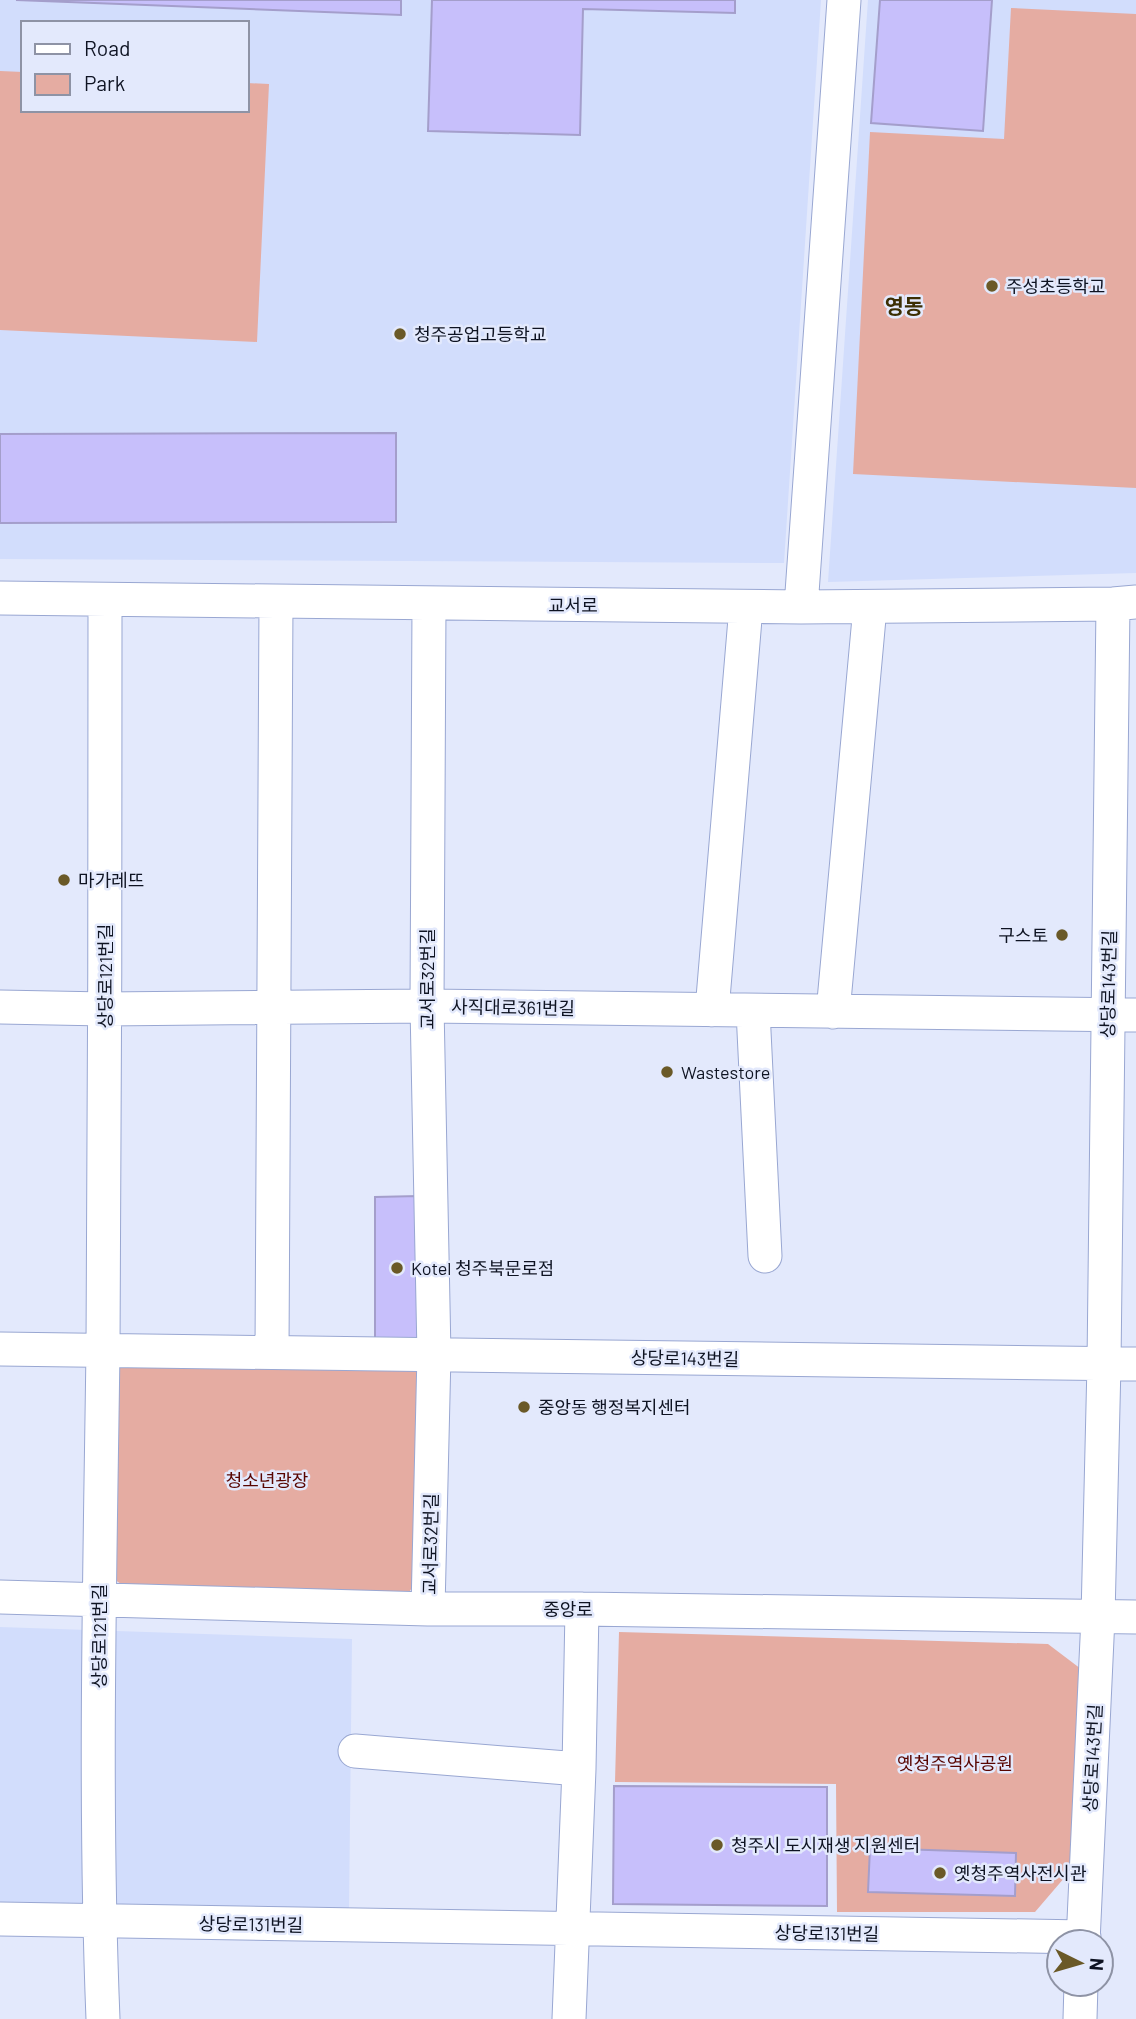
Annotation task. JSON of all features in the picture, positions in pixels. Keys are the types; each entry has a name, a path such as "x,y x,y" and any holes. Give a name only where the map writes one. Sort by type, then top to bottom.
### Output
{"street":[{"path":"801,607 844,0"},
{"name":"교서로","path":"0,598 746,607 1124,603"},
{"name":"상당로121번길","path":"103,2019 99,1922 99,1598 105,1009 104,600"},
{"path":"271,1352 276,602"},
{"name":"상당로143번길","path":"1084,1928 1098,1617 1120,1364 1124,603"},
{"name":"교서로32번길","path":"428,1609 434,1354 427,1006 429,604"},
{"path":"712,1010 746,607"},
{"path":"833,1012 870,607"},
{"name":"사직대로361번길","path":"0,1007 105,1009 427,1006 1122,1015"},
{"path":"753,1011 765,1256"},
{"path":"0,1349 434,1354"},
{"name":"상당로143번길","path":"434,1354 1120,1364"},
{"name":"중앙로","path":"0,1597 428,1609 1136,1617"},
{"path":"569,2019 582,1609"},
{"path":"355,1751 579,1769"},
{"path":"0,1919 99,1922"},
{"name":"상당로131번길","path":"99,1922 1045,1939"},
{"path":"1080,2019 1081,1998"}],"shaded area":[{"name":"청주공업고등학교","path":"0,0 821,0 784,563 0,559"},
{"name":"주성초등학교","path":"868,0 1136,0 1136,573 828,582"},
{"path":"0,1627 352,1639 349,1911 0,1906"}],"green space":[{"name":"주성초등학교","path":"1011,8 1136,14 1136,488 853,474 870,132 1004,139"},
{"path":"0,71 21,72 21,112 248,112 248,83 269,84 257,342 0,330"},
{"name":"청소년광장","path":"108,1359 426,1361 420,1576 403,1601 144,1599 112,1578"},
{"name":"옛청주역사공원","path":"619,1632 1048,1644 1081,1669 1071,1870 1035,1912 837,1912 836,1784 615,1782"}],"building":[{"path":"16,0 401,0 401,15"},
{"path":"432,0 735,0 735,13 583,9 580,135 428,131"},
{"path":"880,0 992,0 983,131 871,123"},
{"path":"396,433 396,522 0,523 0,434"},
{"name":"Kotel 청주북문로점","path":"418,1196 418,1342 375,1340 375,1197"},
{"path":"614,1786 827,1787 827,1906 613,1904"},
{"path":"870,1848 1016,1853 1015,1896 868,1892"}],"place":[{"name":"주성초등학교","path":"992,286"},
{"name":"청주공업고등학교","path":"400,334"},
{"name":"마가레뜨","path":"64,880"},
{"name":"구스토","path":"1062,935"},
{"name":"Wastestore","path":"667,1072"},
{"name":"Kotel 청주북문로점","path":"397,1268"},
{"name":"중앙동 행정복지센터","path":"524,1407"},
{"name":"청주시 도시재생 지원센터","path":"717,1845"},
{"name":"옛청주역사전시관","path":"940,1873"}],"district":[{"name":"영동","path":"904,305"}]}
